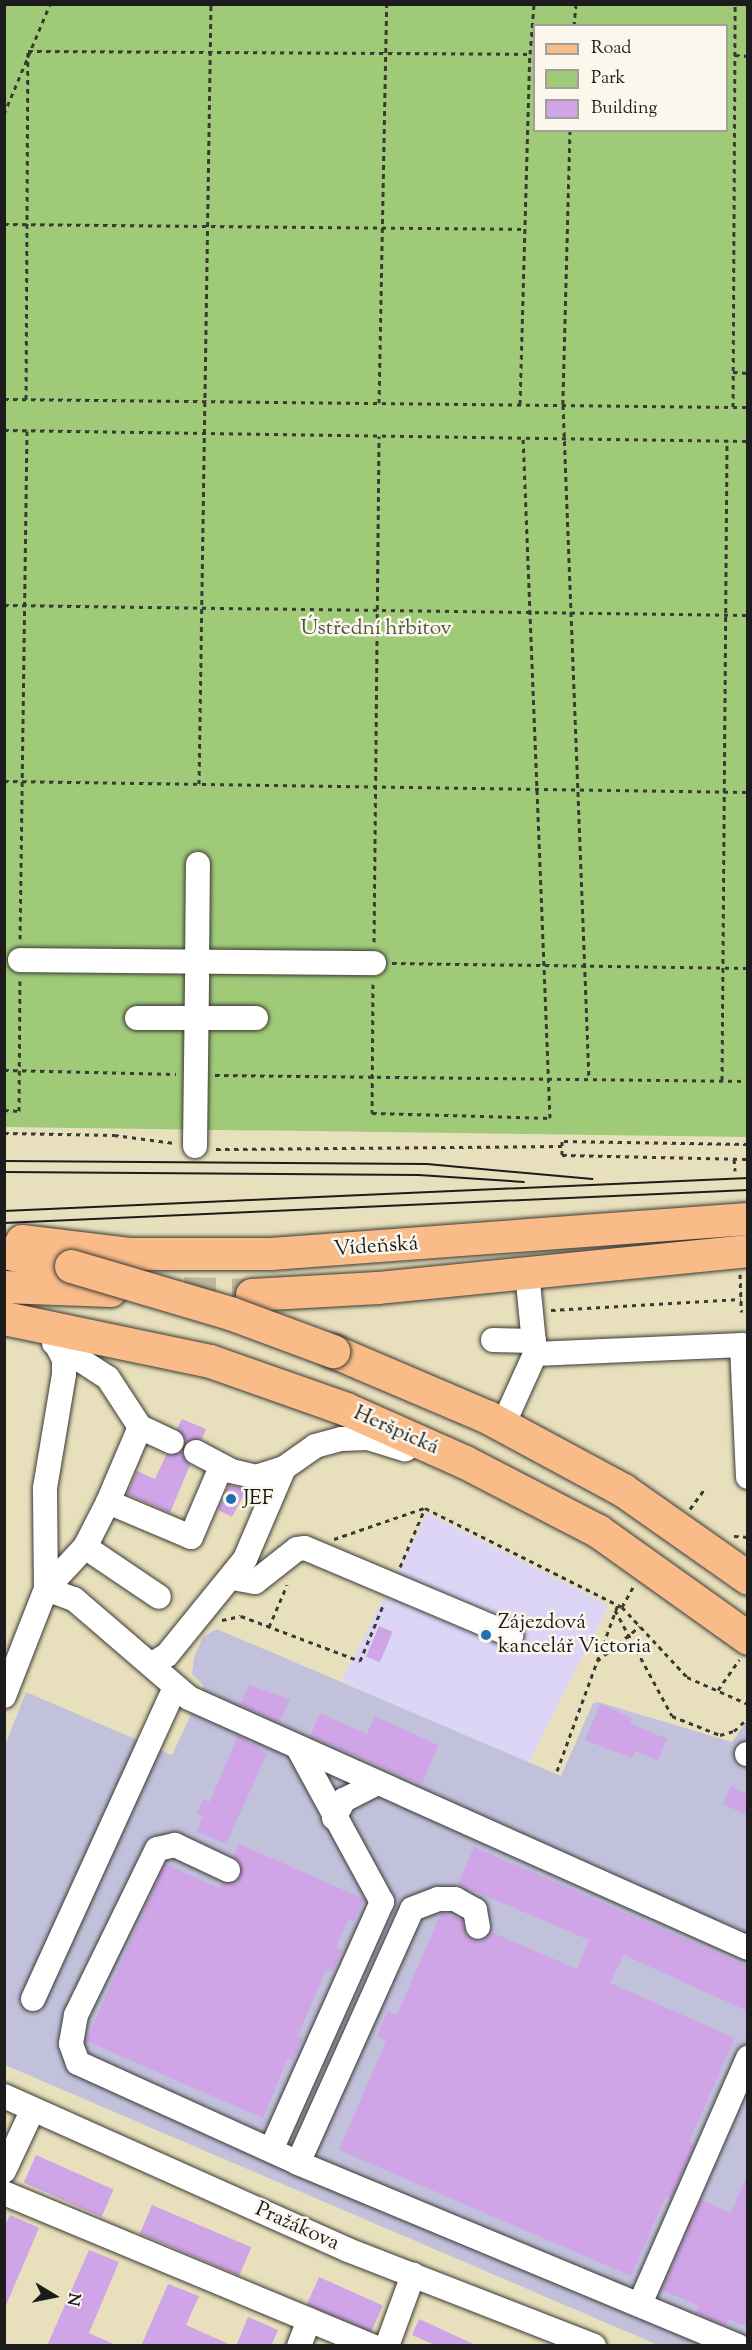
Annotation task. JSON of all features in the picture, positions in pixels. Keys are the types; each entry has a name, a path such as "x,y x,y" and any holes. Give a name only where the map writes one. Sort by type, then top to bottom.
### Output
{"highway":[{"path":"4,1252 71,1266 230,1313 333,1351 504,1425 623,1490 747,1578"},
{"name":"Heršpická","path":"4,1318 210,1361 346,1409 465,1462 598,1531 745,1647"}],"main road":[{"name":"Vídeňská","path":"4,1238 131,1254 271,1254 747,1219"},
{"name":"Vídeňská","path":"252,1295 378,1288 747,1251"},
{"path":"4,1287 111,1291"}],"street":[{"path":"195,1146 198,864"},
{"path":"20,960 197,968 374,963"},
{"path":"137,1018 256,1018"},
{"path":"504,1425 535,1347 527,1272"},
{"path":"4,1332 56,1344 108,1378 140,1427 172,1442"},
{"path":"493,1340 535,1347 742,1345 747,1477"},
{"path":"4,1696 46,1588 45,1488 64,1374 64,1359 56,1344"},
{"path":"46,1588 85,1547 108,1502 140,1427"},
{"path":"196,1452 222,1467 256,1477 284,1468 315,1446 354,1438 380,1440 422,1456 465,1462"},
{"path":"108,1502 191,1537 222,1467"},
{"path":"152,1664 168,1655 232,1578 255,1540 284,1468"},
{"path":"85,1547 159,1598"},
{"path":"232,1578 255,1582 297,1549 305,1548 386,1596 511,1635"},
{"path":"46,1588 74,1599 152,1664 175,1688 299,1750 747,1948"},
{"path":"33,1999 175,1688"},
{"path":"299,1750 334,1818 382,1902 396,1909 412,1909 438,1899 455,1899 475,1910 478,1927"},
{"path":"334,1818 344,1800 375,1784"},
{"path":"228,1870 175,1845 157,1849 76,2015 71,2044 78,2062 298,2163 738,2346"},
{"path":"271,2150 382,1902"},
{"path":"298,2163 412,1909"},
{"path":"640,2304 747,2058"},
{"name":"Pražákova","path":"4,2096 348,2250 594,2346"},
{"path":"4,2171 33,2109"},
{"path":"4,2193 371,2346"},
{"path":"387,2346 413,2275"},
{"path":"299,2346 309,2320"}],"path":[{"path":"4,114 28,51 50,4"},
{"path":"199,784 211,4"},
{"path":"379,403 387,4"},
{"path":"520,404 530,54 534,4"},
{"path":"574,24 576,4"},
{"path":"733,407 735,4"},
{"path":"28,51 530,54"},
{"path":"26,399 28,51"},
{"path":"735,55 747,56"},
{"path":"570,132 563,438 589,1079"},
{"path":"4,224 525,229"},
{"path":"733,372 747,373"},
{"path":"4,399 206,403 747,407"},
{"path":"4,430 747,441"},
{"path":"4,1110 19,1111 27,431"},
{"path":"379,436 372,1113 550,1118 523,438"},
{"path":"722,1080 727,440"},
{"path":"4,605 747,615"},
{"path":"4,781 747,792"},
{"path":"374,963 747,968"},
{"path":"4,1071 747,1081"},
{"path":"4,1133 114,1135 216,1149 562,1146"},
{"path":"747,1144 562,1141 562,1155 747,1159"},
{"path":"734,1159 735,1171"},
{"path":"741,1312 740,1281 747,1281"},
{"path":"531,1312 741,1299"},
{"path":"689,1511 706,1487"},
{"path":"216,1621 241,1616 360,1661 424,1508"},
{"path":"326,1541 424,1508 622,1606 687,1677 747,1704"},
{"path":"726,1535 747,1537"},
{"path":"269,1627 289,1580"},
{"path":"622,1606 636,1581"},
{"path":"557,1771 618,1605"},
{"path":"615,1610 664,1706 677,1720 720,1735 734,1731 747,1718"},
{"path":"597,1661 640,1626"},
{"path":"717,1690 745,1647"}],"shaded area":[{"name":"Zájezdová kancelář Victoria","path":"427,1513 609,1606 523,1773 342,1681"},
{"path":"217,1629 561,1776 593,1703 598,1702 732,1742 747,1721 747,2345 658,2345 5,2065 4,1748 26,1692 172,1755 204,1686 192,1674 194,1657 203,1637"}],"green space":[{"name":"Ústřední hřbitov","path":"5,5 747,5 747,1137 5,1127"}],"building":[{"path":"182,1419 206,1429 202,1439 186,1442 177,1429"},
{"path":"182,1452 190,1465 170,1513 127,1494 137,1471 155,1479 166,1455"},
{"name":"JEF","path":"229,1485 247,1489 232,1517 218,1510"},
{"path":"379,1626 393,1632 380,1662 366,1656"},
{"path":"249,1685 290,1699 279,1722 240,1705"},
{"path":"600,1704 632,1718 630,1723 667,1739 658,1760 635,1751 632,1758 585,1740"},
{"path":"320,1713 367,1734 375,1716 438,1745 422,1784 310,1736"},
{"path":"238,1735 267,1754 226,1844 197,1831 203,1816 197,1813 203,1799 210,1802"},
{"path":"731,1786 747,1794 747,1815 723,1804"},
{"path":"239,1844 364,1899 354,1921 349,1919 336,1947 342,1950 332,1972 326,1970 298,2036 303,2038 293,2060 288,2058 263,2118 86,2041 165,1864 220,1888 222,1883 236,1882 241,1876 240,1862 233,1857"},
{"path":"474,1847 747,1966 747,2011 624,1955 610,1983 735,2038 689,2142 695,2144 671,2198 666,2196 631,2276 339,2150 386,2041 377,2036 388,2011 397,2015 441,1913 462,1920 467,1936 473,1940 481,1941 491,1932 577,1969 589,1940 458,1884"},
{"path":"36,2155 114,2190 101,2217 24,2182"},
{"path":"747,2174 747,2327 729,2319 726,2325 695,2313 699,2306 662,2290 701,2200 731,2213"},
{"path":"152,2205 251,2247 239,2276 140,2234"},
{"path":"10,2215 39,2228 4,2310 4,2227"},
{"path":"89,2250 119,2262 89,2333 118,2346 47,2346"},
{"path":"319,2277 383,2305 371,2333 307,2304"},
{"path":"168,2284 199,2296 186,2325 233,2346 141,2346"},
{"path":"248,2317 278,2330 271,2346 236,2346"},
{"path":"419,2319 478,2346 437,2346 412,2335"}],"tunnel":[{"path":"184,1293 252,1295"}],"tram line":[{"path":"4,1161 427,1164 592,1179"},
{"path":"4,1172 419,1175 524,1182"},
{"path":"4,1211 748,1178"},
{"path":"4,1223 748,1190"}],"place":[{"name":"JEF","path":"231,1499"},
{"name":"Zájezdová kancelář Victoria","path":"486,1635"}]}
